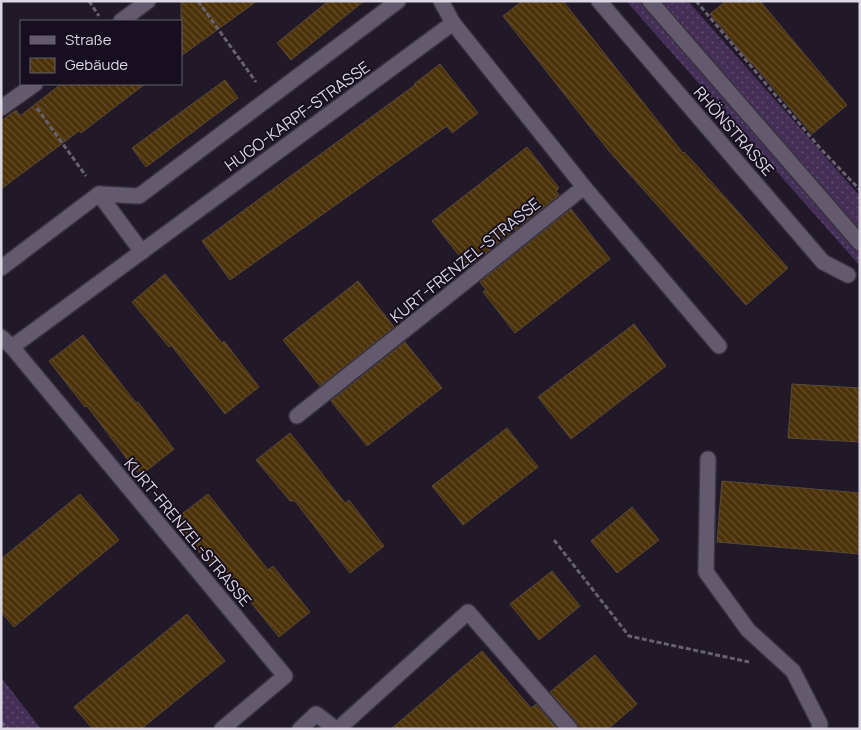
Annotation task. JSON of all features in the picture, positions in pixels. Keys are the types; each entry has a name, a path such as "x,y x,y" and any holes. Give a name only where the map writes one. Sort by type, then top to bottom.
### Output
{"street":[{"path":"122,20 148,1"},
{"name":"HUGO-KARPF-STRASSE","path":"99,194 139,196 398,1"},
{"path":"441,1 453,23 584,187 719,346"},
{"name":"RHÖNSTRASSE","path":"599,1 824,262 848,275"},
{"name":"RHÖNSTRASSE","path":"650,1 860,243"},
{"name":"HUGO-KARPF-STRASSE","path":"12,347 453,23"},
{"path":"1,108 30,87"},
{"name":"KURT-FRENZEL-STRASSE","path":"297,416 584,187"},
{"path":"1,268 99,194 142,252"},
{"path":"1,337 12,347"},
{"name":"KURT-FRENZEL-STRASSE","path":"12,347 285,676 222,729"},
{"path":"708,460 706,572 748,630 793,671 820,724 819,729"},
{"path":"300,729 316,714 337,729 468,612 570,729"}],"path":[{"path":"89,1 101,20"},
{"path":"198,1 268,99"},
{"path":"696,1 820,148 860,190"},
{"path":"30,87 99,194"},
{"path":"554,540 629,636 754,663"},
{"path":"1,722 8,729"}],"shaded area":[{"path":"626,1 688,1 860,196 860,266"},
{"path":"1,677 41,729 1,729"}],"building":[{"path":"181,1 257,1 182,55"},
{"path":"328,1 364,1 291,60 277,43"},
{"path":"522,1 563,1 683,153 699,168 788,268 746,305 609,151 503,16"},
{"path":"726,1 760,1 847,105 812,134 710,14"},
{"path":"440,64 478,113 452,133 447,126 230,280 202,241 415,85"},
{"path":"225,80 238,98 146,167 132,148"},
{"path":"60,85 144,85 81,133 79,131 1,189 1,121 16,110 20,116"},
{"path":"527,147 559,188 556,191 559,195 468,267 432,221"},
{"path":"571,209 610,259 515,333 483,292 486,290 480,282"},
{"path":"165,274 222,343 224,341 259,387 225,414 171,345 169,347 132,302"},
{"path":"358,281 394,327 320,386 283,340"},
{"path":"634,324 666,366 571,439 538,397"},
{"path":"83,335 174,449 140,476 87,406 85,407 49,361"},
{"path":"405,342 442,388 367,446 331,401"},
{"path":"792,384 860,388 860,442 788,438"},
{"path":"507,428 538,467 463,525 432,486"},
{"path":"290,433 345,503 349,500 384,546 350,573 295,501 290,501 256,460"},
{"path":"722,481 860,493 860,554 717,542"},
{"path":"80,494 119,540 14,627 1,612 1,559"},
{"path":"208,494 268,570 273,566 310,612 279,637 217,561 210,566 174,520"},
{"path":"632,507 659,540 617,573 591,541"},
{"path":"552,571 580,606 539,640 510,604"},
{"path":"187,614 225,661 141,729 93,729 74,707"},
{"path":"482,651 531,708 536,704 557,729 391,729"},
{"path":"595,655 637,704 608,729 579,729 577,723 550,692"}]}
